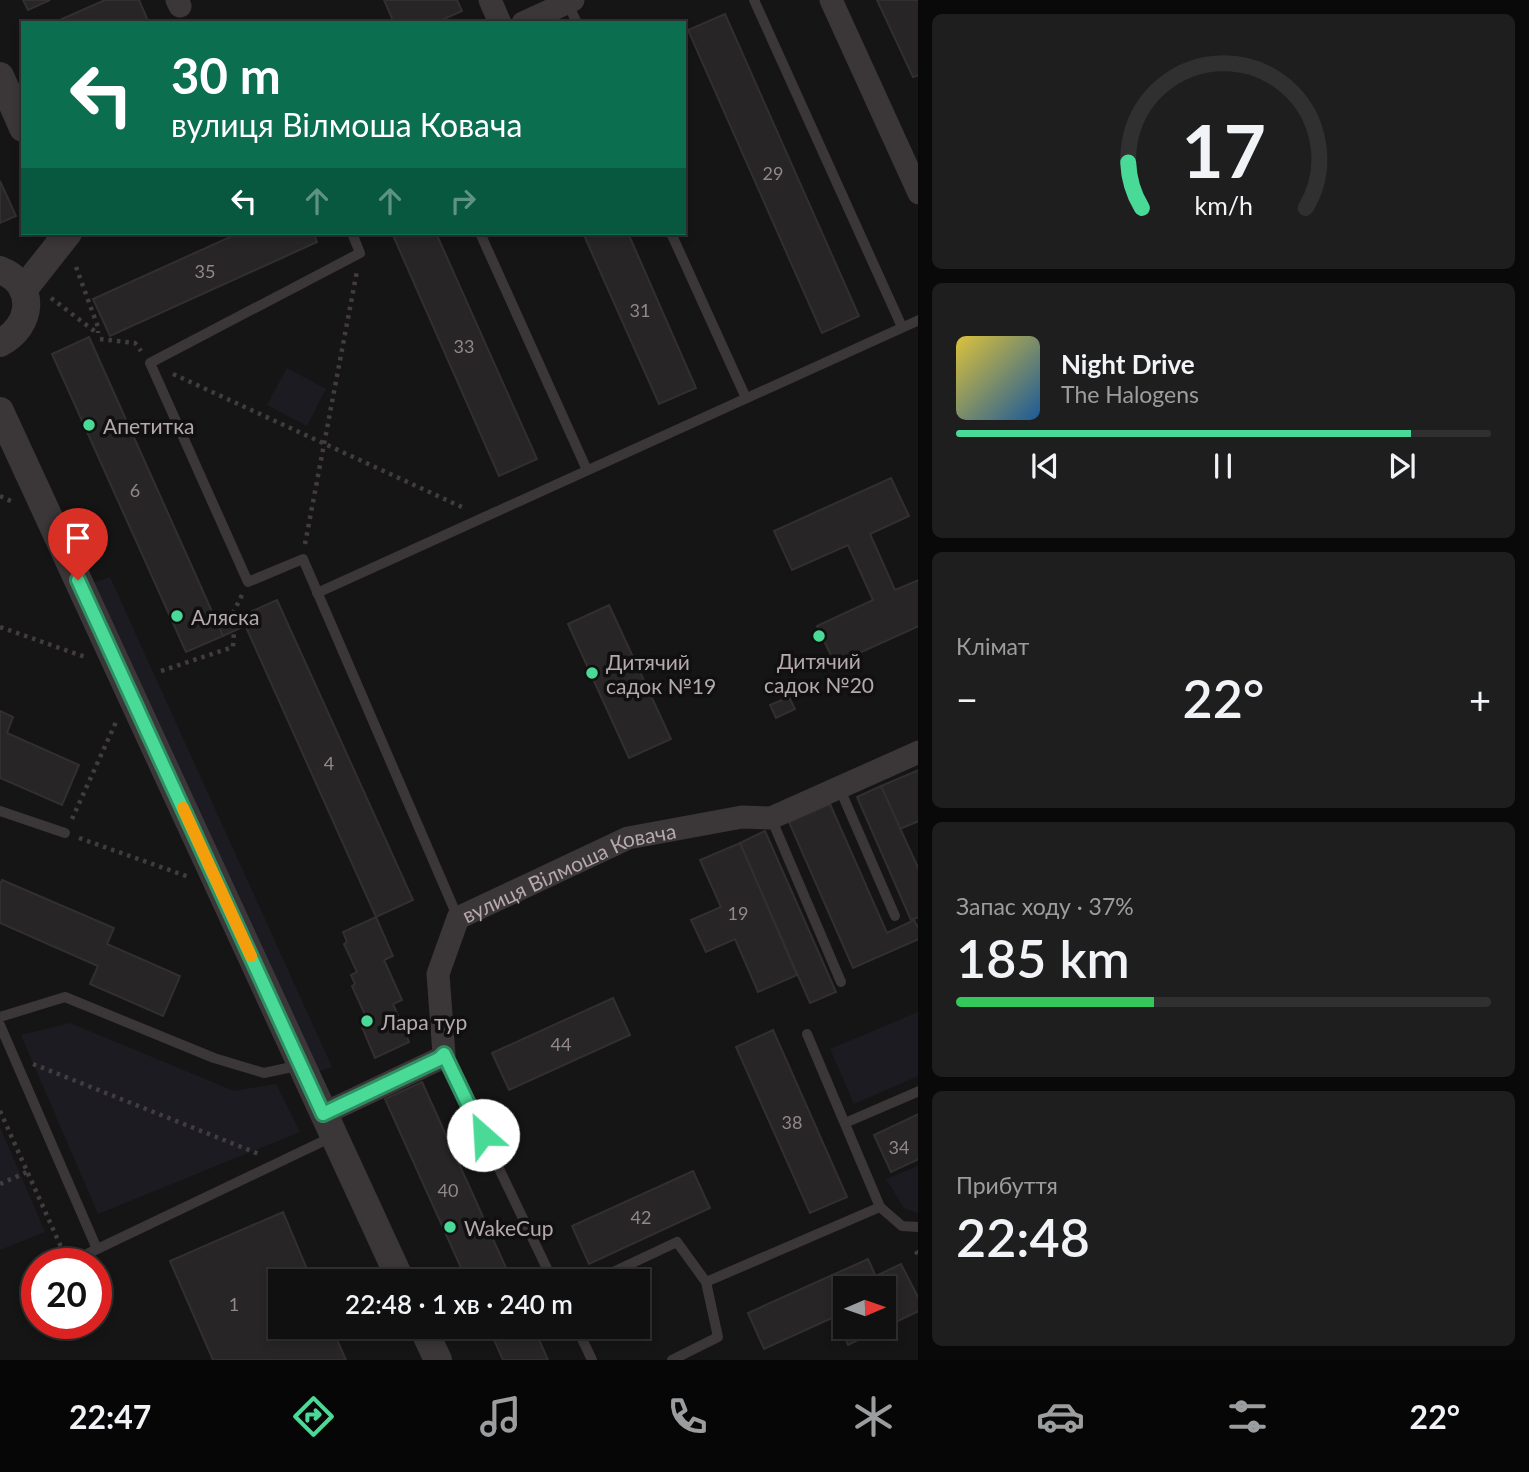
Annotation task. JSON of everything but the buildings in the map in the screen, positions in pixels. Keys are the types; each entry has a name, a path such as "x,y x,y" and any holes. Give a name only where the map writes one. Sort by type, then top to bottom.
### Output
{"street":[{"path":"490,0 499,21"},
{"path":"831,0 918,193"},
{"path":"530,21 572,8"},
{"path":"0,76 21,123"},
{"path":"23,290 66,235"},
{"path":"0,270 16,280 23,290 26,302 20,327 12,337 0,344"},
{"path":"0,411 395,1269"},
{"path":"771,818 918,752"},
{"name":"вулиця Вілмоша Ковача","path":"444,1054 438,974 458,918 628,838 743,817 771,818"},
{"path":"329,1125 444,1054"},
{"path":"428,1339 438,1360"}],"lane":[{"path":"754,0 902,327"},
{"path":"353,235 360,253 150,363 248,582 303,559 458,918"},
{"path":"481,235 587,470"},
{"path":"672,235 746,398"},
{"path":"317,593 918,320"},
{"path":"839,788 895,916"},
{"path":"0,811 65,833"},
{"path":"771,818 841,982"},
{"path":"0,1017 65,997 214,1058 264,1073 300,1065"},
{"path":"0,1024 97,1248"},
{"path":"807,1034 880,1207 902,1226 918,1227"},
{"path":"444,1054 547,1269"},
{"path":"845,1123 918,1091"},
{"path":"99,1248 279,1162 329,1125"},
{"path":"706,1282 880,1207"},
{"path":"620,1269 677,1242 706,1282 718,1337 671,1360"},
{"path":"582,1339 592,1360"}],"path":[{"path":"303,559 360,253"},
{"path":"50,297 97,333 98,327 76,267"},
{"path":"100,339 135,343 150,363 484,518"},
{"path":"0,496 20,505"},
{"path":"229,621 248,582"},
{"path":"0,627 89,659"},
{"path":"161,671 233,647 234,631"},
{"path":"118,719 65,833 197,880"},
{"path":"14,1056 279,1162"},
{"path":"0,1111 61,1248"},
{"path":"0,1184 27,1172"}],"shaded area":[{"path":"287,368 326,389 307,426 267,405"},
{"path":"110,577 332,1067 317,1072 93,583"},
{"path":"918,1012 918,1076 854,1104 830,1049"},
{"path":"70,1023 234,1091 276,1084 300,1132 98,1214 21,1035"},
{"path":"0,1127 45,1232 0,1250 2,1185"},
{"path":"918,1166 918,1213 904,1208 886,1179"}],"slow traffic":[{"path":"183,808 251,956"}],"place":[{"name":"Апетитка","path":"89,425"},
{"name":"Аляска","path":"177,616"},
{"name":"Дитячий садок №20","path":"819,636"},
{"name":"Дитячий садок №19","path":"592,673"},
{"name":"Лара тур","path":"367,1021"},
{"name":"WakeCup","path":"450,1227"}],"route":[{"path":"78,580 323,1114 439,1059 444,1054 483,1135"}]}
